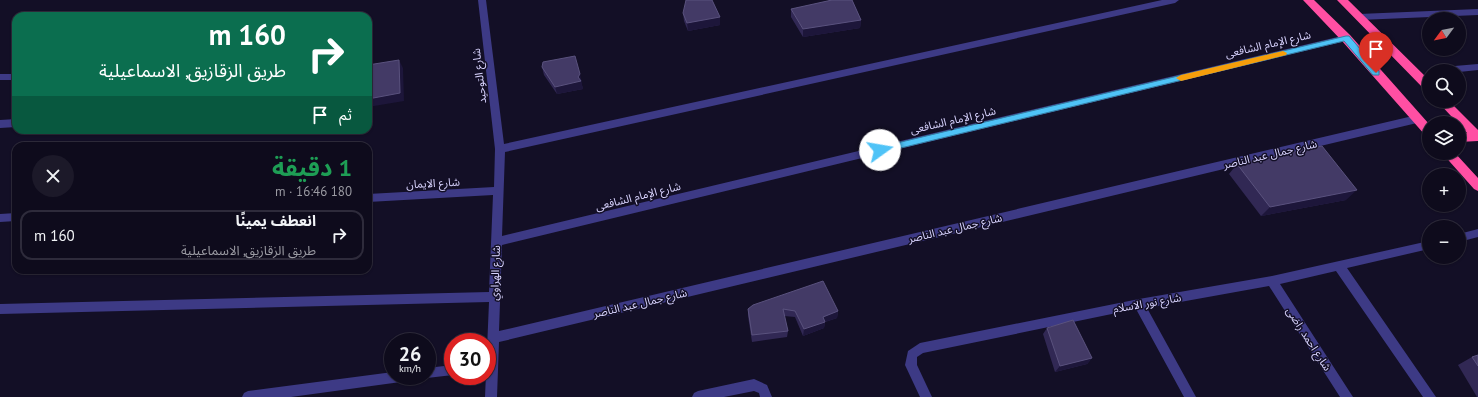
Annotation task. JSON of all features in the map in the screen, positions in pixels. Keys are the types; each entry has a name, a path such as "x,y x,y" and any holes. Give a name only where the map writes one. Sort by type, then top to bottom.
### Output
{"highway":[{"path":"1308,0 1346,38 1422,124"},
{"path":"1342,0 1422,80"},
{"path":"1449,108 1478,137"},
{"path":"1466,138 1478,137"},
{"path":"1454,160 1478,186"}],"street":[{"name":"شارع التوحيد","path":"482,0 500,149"},
{"path":"500,149 1175,0"},
{"path":"1359,17 1478,12"},
{"name":"شارع الإمام الشافعى","path":"497,242 1346,38"},
{"path":"1466,68 1478,67"},
{"path":"1415,72 1422,72"},
{"path":"0,78 12,77"},
{"name":"شارع جمال عبد الناصر","path":"496,337 1417,119"},
{"path":"0,124 12,123"},
{"name":"شارع الهراوي","path":"493,333 500,149"},
{"name":"شارع الايمان","path":"372,198 498,191"},
{"path":"0,218 12,217"},
{"path":"1466,236 1478,233"},
{"name":"شارع نور الاسلام","path":"926,397 911,365 912,355 920,348 1139,304 1272,281 1422,247"},
{"path":"1339,266 1430,397"},
{"name":"شارع احمد راضى","path":"1272,281 1347,397"},
{"path":"0,309 494,297"},
{"path":"1139,304 1190,397"},
{"path":"248,397 384,379"},
{"name":"شارع الهراوي","path":"490,385 491,397"},
{"path":"698,397 754,385 763,389 766,397"}],"building":[{"path":"686,0 712,0 720,17 687,23 683,13"},
{"path":"832,0 852,0 861,20 803,29 791,9"},
{"path":"575,56 580,74 578,77 581,81 555,87 542,67 543,62"},
{"path":"399,60 400,93 372,98 372,64"},
{"path":"1322,146 1357,190 1270,207 1237,164"},
{"path":"823,281 838,311 823,317 825,322 804,329 795,311 783,309 788,331 752,335 748,309 753,305"},
{"path":"1073,320 1092,358 1060,366 1047,328"},
{"path":"1478,355 1478,366 1472,357"}],"slow traffic":[{"path":"1181,78 1283,53"}],"route":[{"path":"880,150 1346,38 1376,73"}]}
